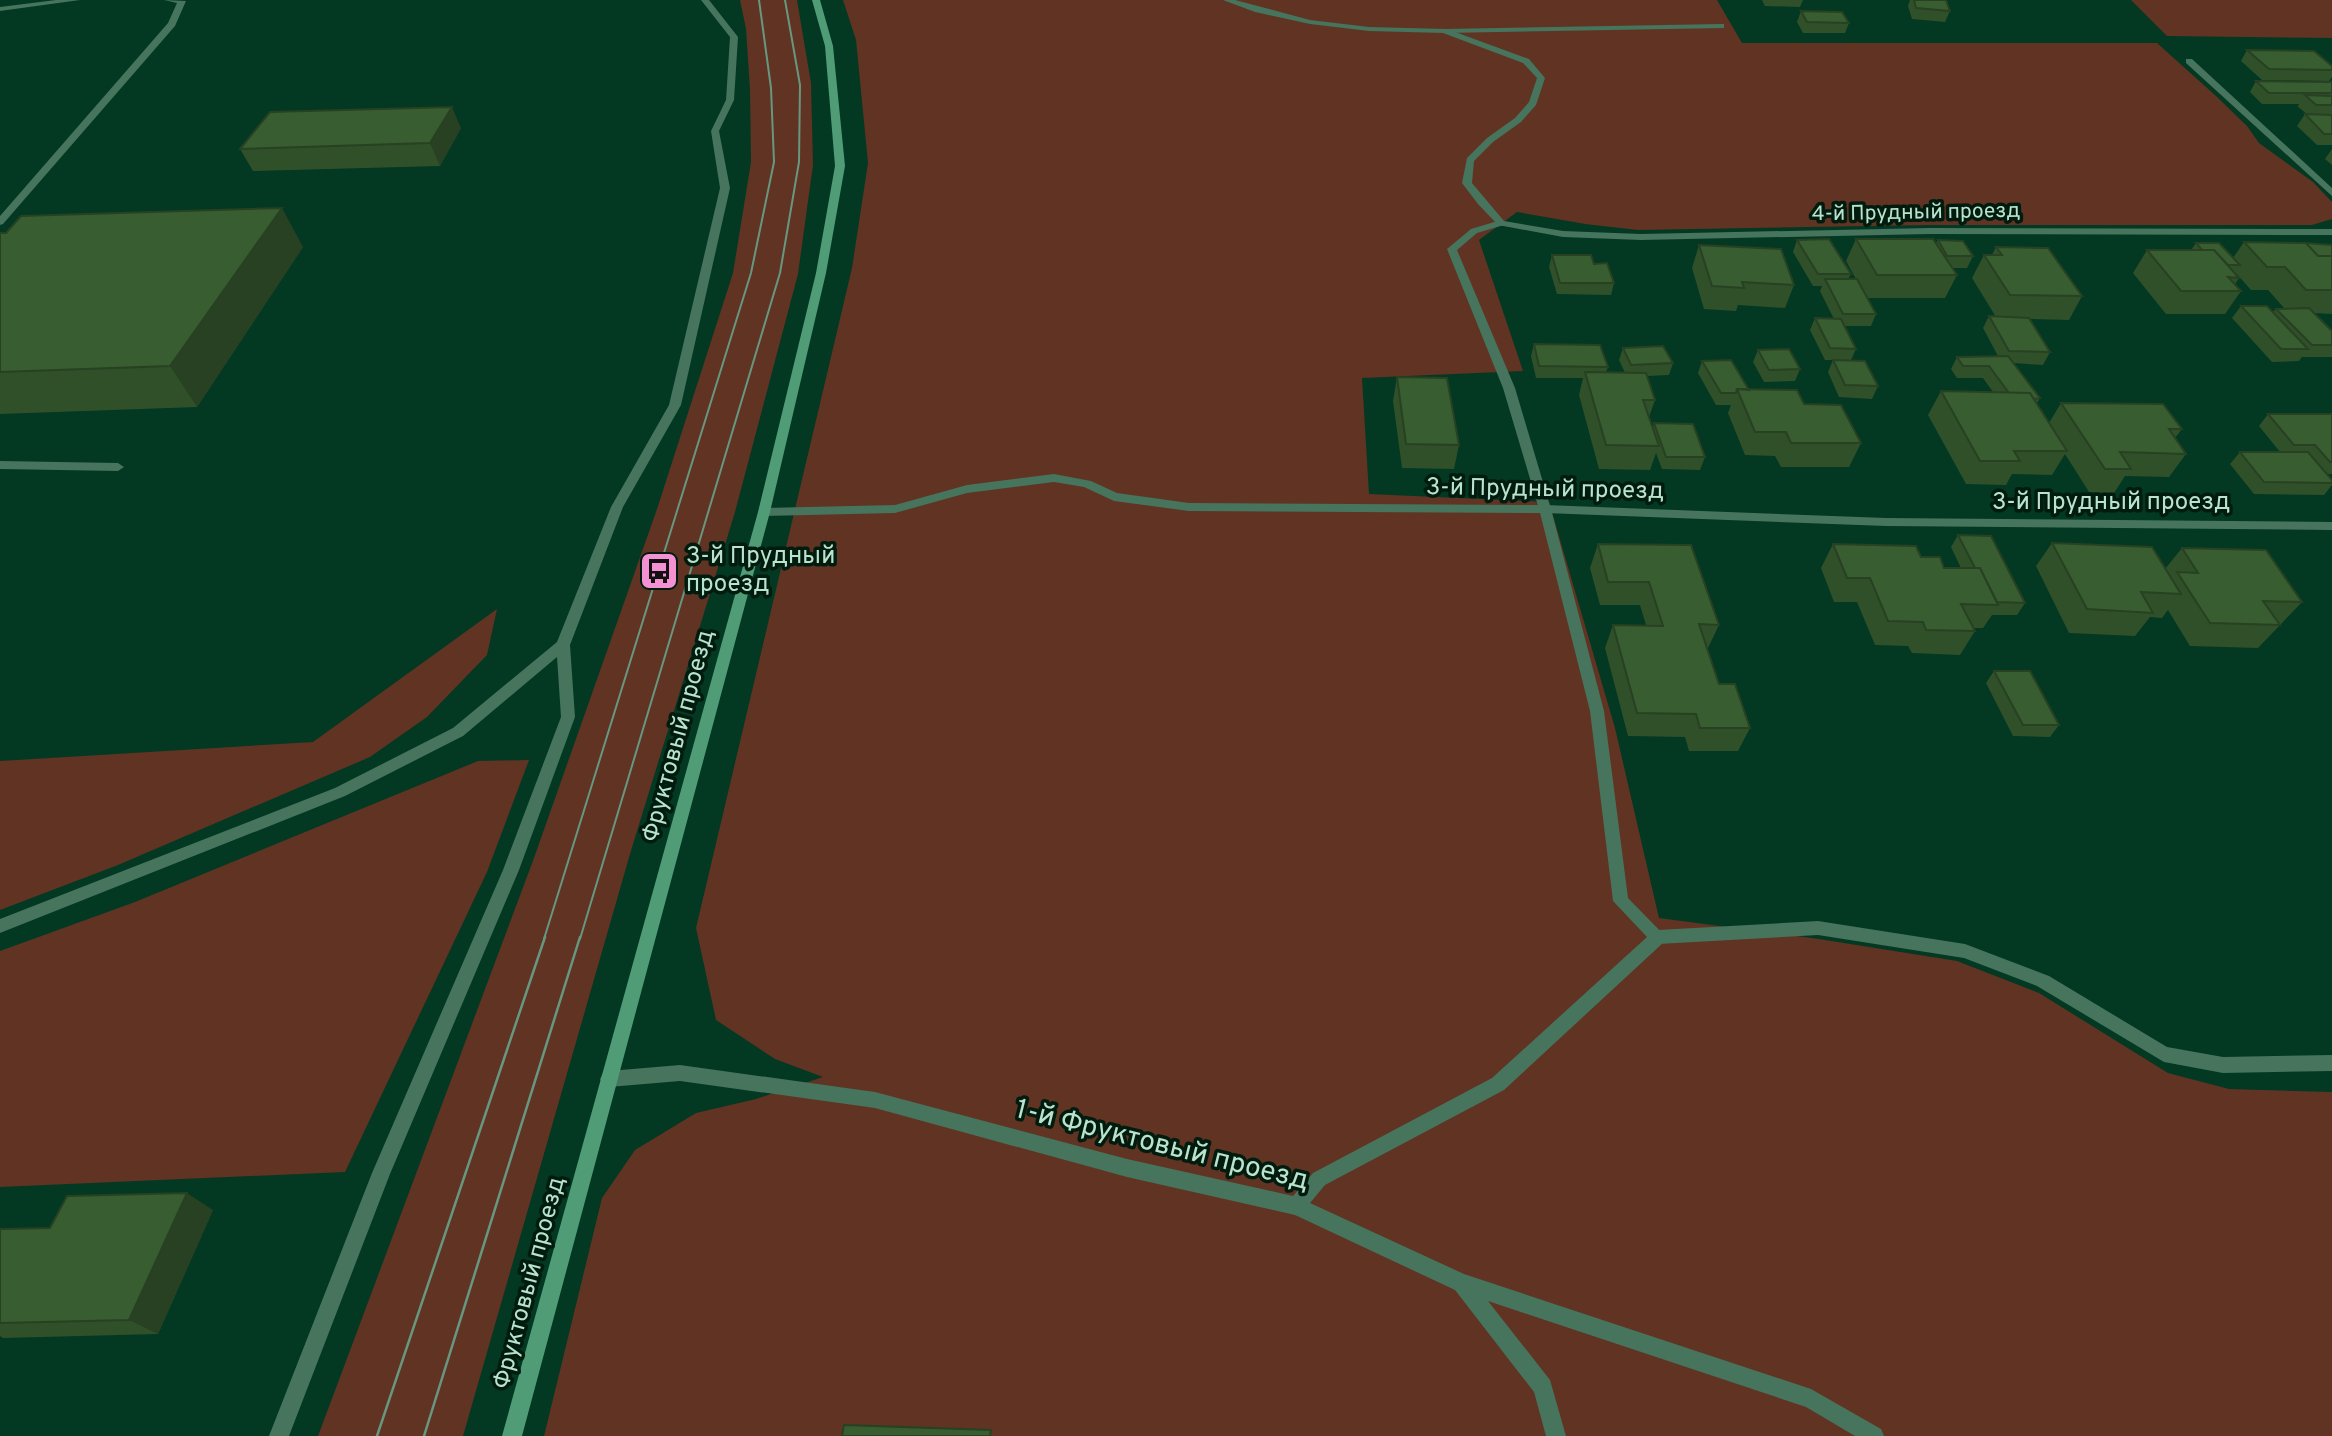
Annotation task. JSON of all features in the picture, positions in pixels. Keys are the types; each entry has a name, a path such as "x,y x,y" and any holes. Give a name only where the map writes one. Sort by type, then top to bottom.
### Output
{"street":[{"path":"0,9 76,0"},
{"path":"2,221 172,24 182,1 168,0"},
{"path":"279,1436 381,1174 511,870 568,717 563,645 617,507 675,405 725,188 715,131 730,100 734,37 705,0"},
{"name":"Фруктовый проезд","path":"512,1436 764,512 821,273 839,166 829,46 817,0"},
{"path":"1227,0 1310,22 1369,29 1444,31 1721,26"},
{"path":"1444,31 1526,61 1541,78 1533,103 1518,120 1490,140 1469,160 1467,183 1481,202 1502,222 1474,232 1452,249 1509,388 1545,509 1597,711 1621,901 1658,937"},
{"path":"2189,61 2332,193"},
{"path":"2,221 17,219"},
{"name":"4-й Прудный проезд","path":"1502,222 1563,234 1641,237 1929,231 2332,232"},
{"path":"0,465 118,467"},
{"name":"3-й Прудный проезд","path":"764,512 895,509 967,489 1054,478 1087,484 1114,497 1189,507 1545,509 1886,522 2332,526"},
{"path":"0,926 340,792 457,732 563,645"},
{"path":"1296,1206 1319,1179 1498,1084 1658,937 1818,928 1965,951 2043,981 2164,1054 2223,1065 2332,1063"},
{"name":"1-й Фруктовый проезд","path":"609,1079 680,1073 875,1100 1127,1168 1296,1206 1462,1283 1811,1399 1874,1436"},
{"path":"1462,1283 1542,1387 1556,1436"}],"shaded area":[{"path":"740,0 797,0 811,83 813,165 798,274 735,512 630,854 463,1436 318,1436 534,858 657,509 733,273 751,162 746,29"},
{"path":"843,0 1717,0 1742,43 2157,43 2247,126 2259,143 2313,182 2332,202 2332,219 2312,225 1930,225 1638,230 1517,212 1479,240 1523,371 1362,378 1369,494 1549,502 1615,728 1659,918 1957,961 2039,993 2168,1073 2229,1089 2332,1092 2332,1436 544,1436 602,1198 635,1150 696,1113 756,1099 823,1077 775,1059 716,1020 696,928 852,268 868,163 856,40"},
{"path":"2131,0 2332,0 2332,38 2167,36"},
{"path":"497,609 487,655 427,717 370,757 118,865 0,910 0,761 313,742"},
{"path":"529,760 487,872 345,1172 0,1187 0,951 135,902 478,761"}],"building":[{"path":"1914,0 1946,0 1950,11 1916,8"},
{"path":"1801,11 1842,12 1849,23 1807,22"},
{"path":"2247,50 2314,51 2332,66 2332,70 2269,69"},
{"path":"2256,81 2332,82 2332,93 2269,93"},
{"path":"2305,95 2332,96 2332,105 2316,105"},
{"path":"452,107 430,143 240,149 270,112"},
{"path":"2305,114 2332,115 2332,134 2324,134"},
{"path":"282,208 170,366 0,372 0,233 6,233 21,216"},
{"path":"1829,239 1851,274 1818,274 1797,240"},
{"path":"1856,239 1933,239 1957,275 1877,275"},
{"path":"1938,240 1963,241 1973,256 1947,256"},
{"path":"2244,242 2306,243 2318,256 2332,256 2332,290 2306,290 2285,267 2267,267"},
{"path":"2196,243 2219,243 2240,265 2228,265 2214,250 2202,250"},
{"path":"2306,243 2332,245 2332,256 2318,256"},
{"path":"1699,245 1781,249 1794,285 1742,282 1744,288 1712,286"},
{"path":"1996,247 2048,248 2082,296 2010,295 1984,255 2002,255"},
{"path":"2147,250 2214,250 2239,278 2228,277 2241,291 2181,291"},
{"path":"1552,255 1591,255 1594,264 1607,263 1614,283 1560,283"},
{"path":"1825,279 1857,279 1876,314 1843,314"},
{"path":"2241,306 2267,306 2308,349 2281,349"},
{"path":"2309,308 2332,331 2332,345 2312,345 2276,309"},
{"path":"1989,316 2029,318 2050,352 2009,351"},
{"path":"1815,318 1841,319 1856,349 1830,348"},
{"path":"1534,344 1600,345 1608,367 1539,366"},
{"path":"1663,346 1673,363 1631,365 1623,348"},
{"path":"1789,349 1800,369 1769,370 1758,350"},
{"path":"2008,356 2040,398 2034,399 2030,393 2009,393 1989,366 1963,366 1957,357"},
{"path":"1731,360 1749,390 1737,389 1736,393 1721,393 1702,361"},
{"path":"1833,360 1865,361 1878,386 1845,385"},
{"path":"1585,372 1646,373 1655,400 1643,400 1659,446 1606,445"},
{"path":"1397,377 1447,378 1459,445 1406,444"},
{"path":"1737,389 1797,390 1804,404 1841,405 1861,443 1791,443 1786,432 1755,432"},
{"path":"1941,391 2030,393 2067,451 2014,451 2020,461 1980,461"},
{"path":"2061,403 2163,404 2182,429 2169,429 2186,454 2120,452 2131,469 2105,469"},
{"path":"2268,414 2332,414 2332,462 2315,445 2294,445"},
{"path":"1654,423 1693,424 1705,457 1666,457"},
{"path":"2240,452 2308,452 2332,483 2264,482"},
{"path":"1958,535 1991,536 2025,603 1997,602 1980,568 1975,568"},
{"path":"2052,543 2152,547 2181,594 2141,592 2153,613 2087,609"},
{"path":"1598,544 1691,545 1719,625 1699,624 1719,684 1735,684 1750,728 1700,728 1696,714 1637,713 1613,625 1663,626 1649,582 1608,582"},
{"path":"1833,544 1916,546 1921,557 1940,557 1944,568 1980,568 1998,605 1961,604 1975,631 1926,630 1923,622 1888,621 1870,578 1847,578"},
{"path":"2182,548 2266,550 2302,602 2263,601 2280,625 2210,623 2177,572 2198,573"},
{"path":"1994,671 2030,671 2059,725 2023,725"},
{"path":"187,1193 129,1320 0,1323 0,1229 50,1228 67,1196"},
{"path":"844,1425 991,1430 990,1436 842,1436"}],"tram line":[{"path":"544,939 751,273 774,162 771,88 759,0"},
{"path":"580,939 780,273 799,162 800,85 785,0"},
{"path":"377,1436 545,937"},
{"path":"424,1436 580,937"}],"place":[{"name":"3-й Прудный проезд","path":"659,571"}]}
